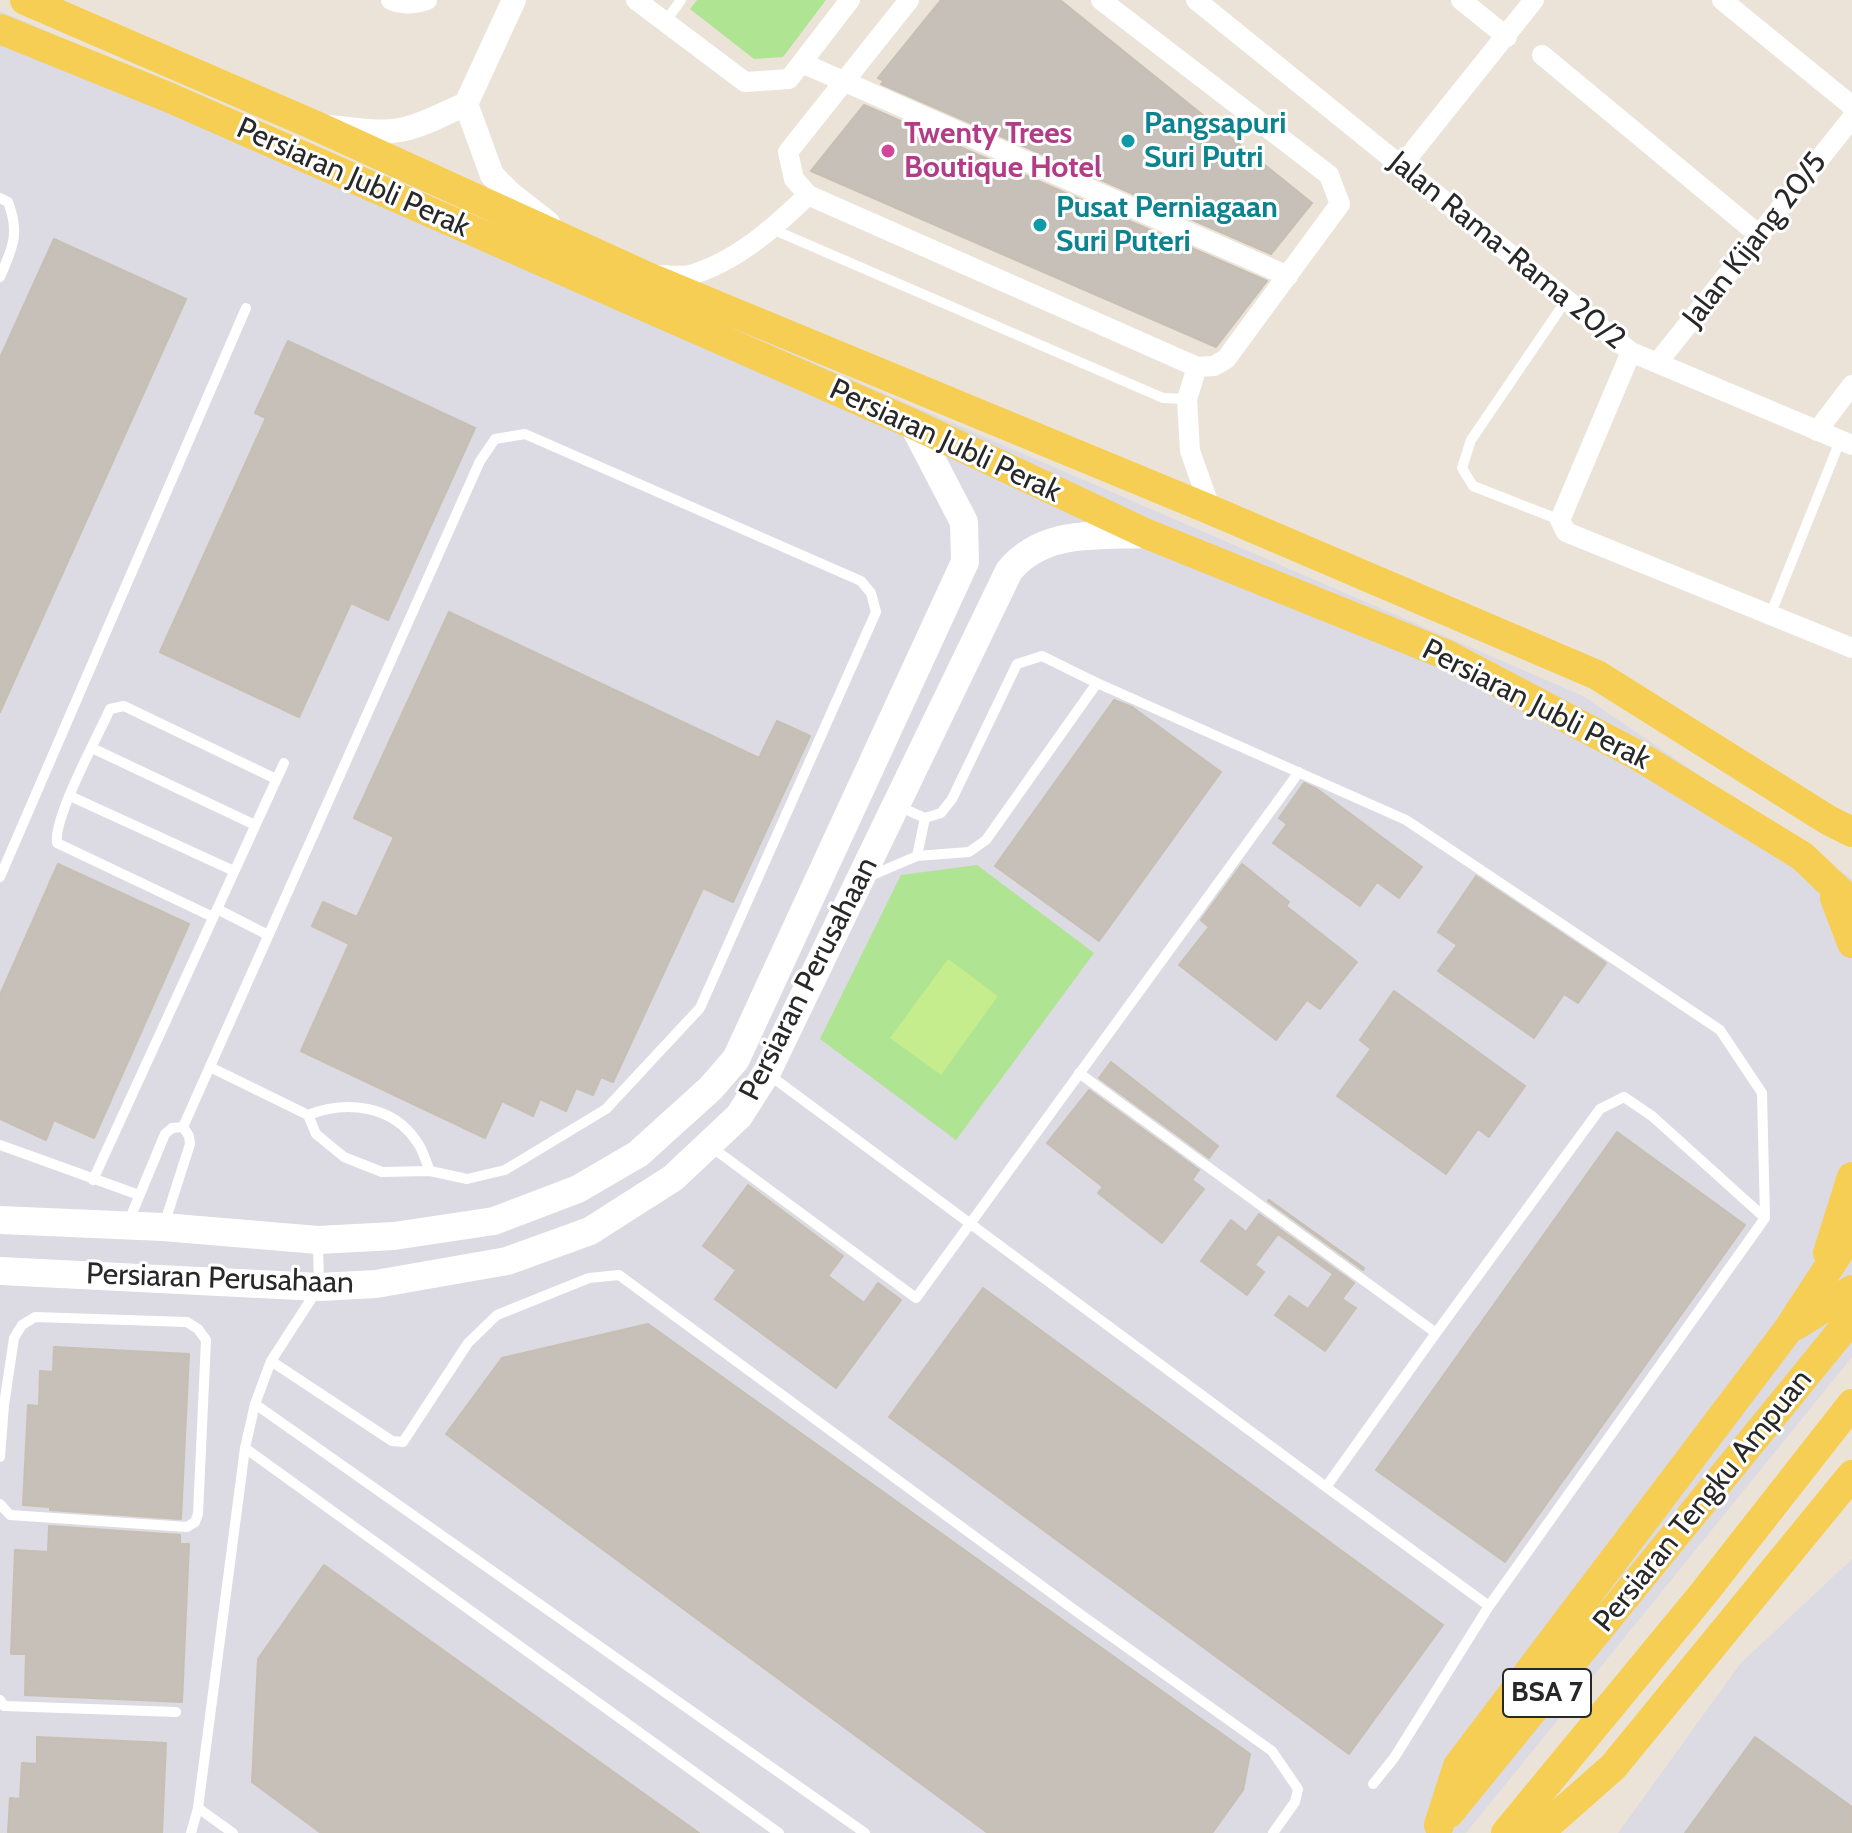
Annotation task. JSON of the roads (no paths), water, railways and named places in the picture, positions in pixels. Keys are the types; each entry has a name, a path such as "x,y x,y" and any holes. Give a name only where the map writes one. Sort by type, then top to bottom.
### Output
{"main road":[{"name":"Persiaran Jubli Perak","path":"25,0 314,125 580,248 1211,510 1597,675 1852,832"},
{"name":"Persiaran Jubli Perak","path":"0,29 168,97 913,424 1147,534 1447,655 1637,755 1802,856 1841,893 1852,913"},
{"name":"Persiaran Perusahaan","path":"0,1220 163,1227 318,1240 394,1236 494,1221 578,1189 638,1154 711,1088 736,1059 965,562 964,522 913,424"},
{"name":"Persiaran Perusahaan","path":"0,1271 319,1287 376,1284 507,1261 590,1231 673,1178 739,1116 767,1072 1009,571 1020,557 1040,544 1071,537 1147,534"},
{"path":"1826,878 1852,943"},
{"path":"1819,1281 1852,1177"},
{"path":"1436,1829 1458,1766 1787,1331 1852,1232"},
{"path":"1787,1331 1852,1290"},
{"name":"Persiaran Tengku Ampuan","path":"1436,1829 1852,1318"},
{"name":"Persiaran Tengku Ampuan","path":"1506,1833 1703,1594 1852,1404"},
{"path":"1538,1833 1613,1767 1852,1475"}],"street":[{"path":"391,0 418,3 427,0"},
{"path":"314,125 380,132 399,130 466,104 514,0"},
{"path":"636,0 745,82 789,79 850,0"},
{"path":"909,0 788,152 794,179 808,195 1197,367 1214,366 1226,359 1340,204 1329,175 1101,0"},
{"name":"Jalan Rama-Rama 20/2","path":"1196,0 1631,352 1846,443"},
{"path":"1461,0 1507,37"},
{"path":"1402,165 1534,0"},
{"path":"1729,2 1852,106"},
{"path":"1542,55 1759,235"},
{"path":"802,63 1288,276"},
{"path":"466,104 492,175 511,194 580,248"},
{"name":"Jalan Kijang 20/5","path":"1658,362 1852,118"},
{"path":"643,275 688,275 725,260 772,229 808,195"},
{"path":"1631,352 1560,520 1566,532 1852,648"},
{"path":"1197,367 1187,399 1190,451 1211,510"},
{"path":"1817,431 1852,385"}],"lane":[{"path":"665,22 681,0"},
{"path":"0,198 8,202 16,223 13,248 0,277"},
{"path":"772,229 1163,398 1187,399"},
{"path":"1560,520 1473,486 1462,468 1471,440 1567,299"},
{"path":"0,877 246,308"},
{"path":"183,1127 480,461 495,439 525,434 861,581 871,593 876,612 700,1008 606,1109 505,1170 467,1179 430,1171 382,1172 344,1157 316,1134 308,1115 210,1067"},
{"path":"1771,613 1846,443"},
{"path":"896,805 925,818 941,813 952,799 1017,664 1042,656 1406,820 1720,1030 1762,1093 1765,1218 1489,1606 1394,1758 1373,1784"},
{"path":"860,880 917,856 969,852 986,840 1097,683"},
{"path":"268,935 57,843 55,834 110,709 124,706 276,779"},
{"path":"92,748 255,825"},
{"path":"93,1180 284,763"},
{"path":"708,1145 916,1298 1299,772"},
{"path":"70,796 234,871"},
{"path":"917,856 925,818"},
{"path":"767,1072 1489,1606"},
{"path":"1079,1073 1436,1333"},
{"path":"1326,1487 1600,1109 1624,1097 1652,1116 1765,1218"},
{"path":"308,1115 327,1108 354,1105 398,1120 418,1142 430,1171"},
{"path":"127,1225 165,1134 172,1128 183,1127"},
{"path":"163,1227 190,1144 183,1127"},
{"path":"0,1145 139,1195"},
{"path":"191,1833 198,1808 245,1448 255,1404 271,1361 319,1287 318,1240"},
{"path":"271,1361 392,1441 403,1442 468,1343 497,1315 589,1278 619,1275 1272,1751 1298,1789 1295,1802 1273,1833"},
{"path":"0,1457 2,1405 14,1338 22,1325 35,1317 187,1322 198,1329 206,1340 198,1514 195,1522 187,1527 10,1515 0,1504"},
{"path":"255,1404 865,1833"},
{"path":"245,1448 779,1833"},
{"path":"0,1700 4,1706 176,1712"},
{"path":"198,1808 233,1833"}],"place":[{"name":"Pangsapuri Suri Putri","path":"1128,141"},
{"name":"Twenty Trees Boutique Hotel","path":"888,151"},
{"name":"Pusat Perniagaan Suri Puteri","path":"1040,225"}]}
